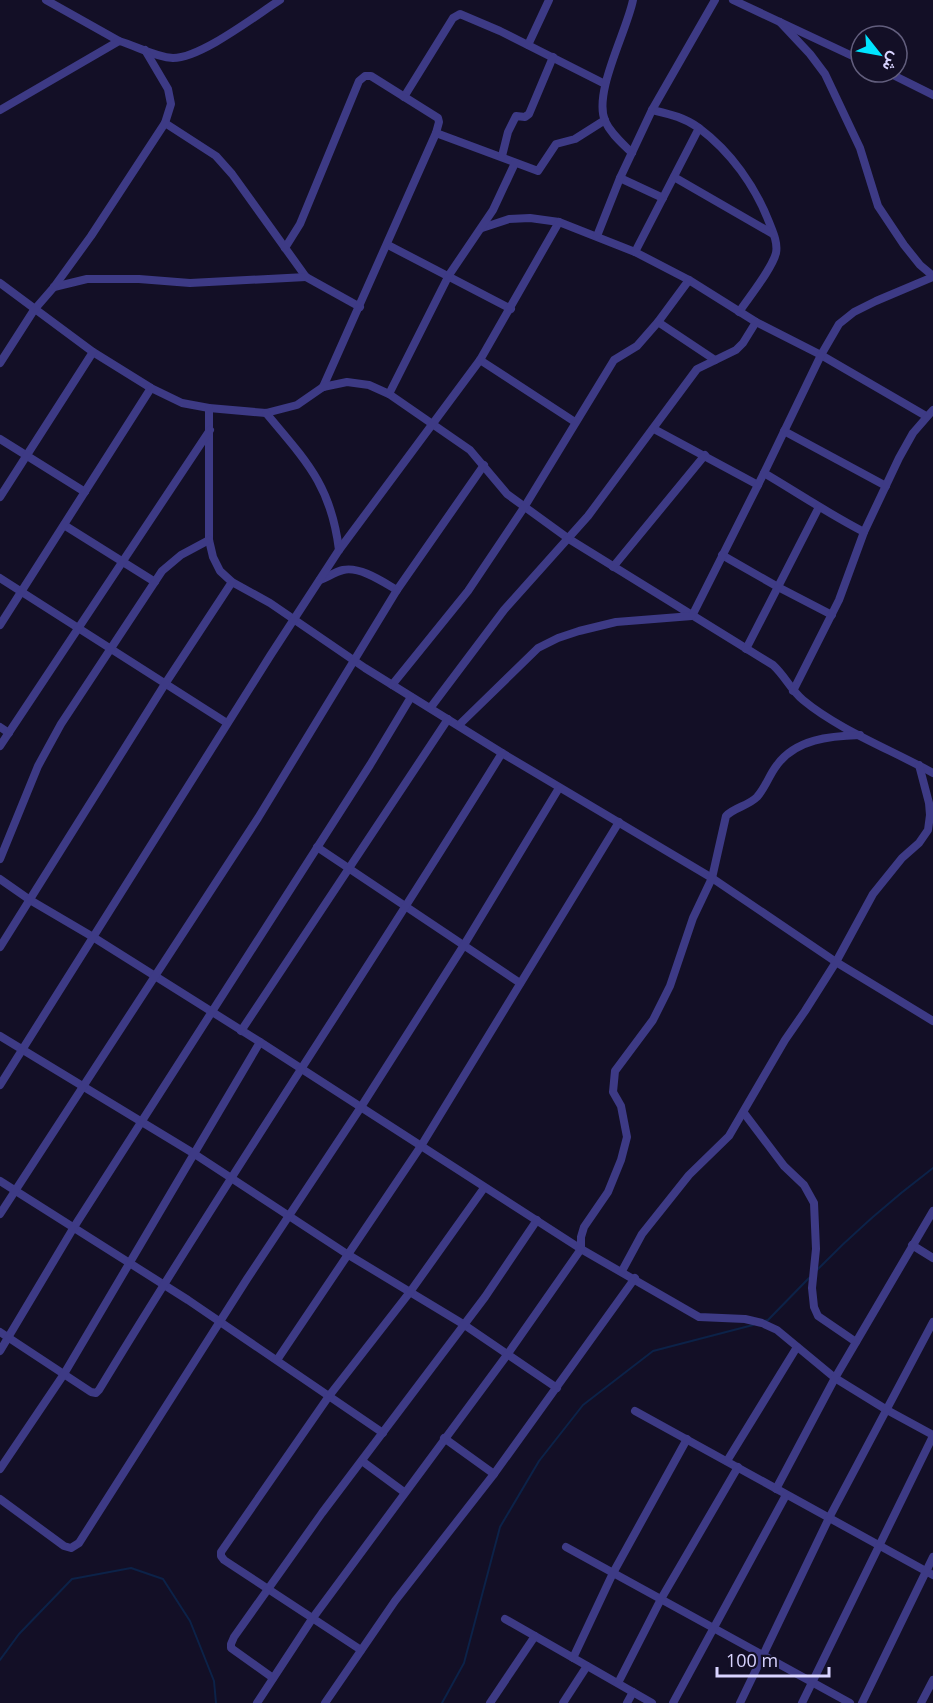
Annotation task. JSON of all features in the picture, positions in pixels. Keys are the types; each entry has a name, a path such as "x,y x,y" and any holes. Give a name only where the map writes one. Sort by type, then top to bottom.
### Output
{"street":[{"path":"46,0 119,40 156,55 172,58 188,56 206,47 280,0"},
{"path":"528,45 549,0"},
{"path":"632,153 613,133 605,120 602,109 605,84 633,0"},
{"path":"597,236 620,178 652,110 715,0"},
{"path":"733,0 849,54"},
{"path":"404,97 456,15 464,14 605,84"},
{"path":"692,616 821,355 839,324 854,312 933,277 904,245 878,206 860,148 825,74 780,22"},
{"path":"0,110 119,40"},
{"path":"0,363 34,310 91,236 165,123 171,104 168,89 145,50"},
{"path":"502,156 510,126 516,116 525,117 529,114 553,57"},
{"path":"285,248 300,224 359,81 365,76 371,76 438,118 436,133 323,387"},
{"path":"909,83 933,94"},
{"path":"652,110 675,115 699,128 717,144 756,191 774,234 776,253 739,312"},
{"path":"436,133 538,171 556,144 575,139 605,120"},
{"path":"165,123 216,156 232,174 306,277 360,307"},
{"path":"635,252 699,128"},
{"path":"389,394 450,275 482,228 515,163"},
{"path":"674,177 774,234"},
{"path":"620,178 663,198"},
{"path":"482,228 508,219 530,218 560,222 597,236 635,252 689,280 756,322 929,413 908,441 864,532 832,615 793,691"},
{"path":"0,1085 227,723 339,550 480,360 560,222"},
{"path":"388,244 511,309"},
{"path":"54,286 87,279 139,279 190,283 306,277"},
{"path":"392,685 468,591 525,506 614,360 637,346 689,280"},
{"path":"0,282 34,310 93,352 151,388 182,403 266,413 297,405 323,387 347,382 369,385 389,394 471,450 507,494 568,539 773,665 785,676 793,691 820,713 933,773"},
{"path":"658,322 715,360"},
{"path":"431,707 504,610 568,539 654,429 697,369 736,350 756,322"},
{"path":"0,497 93,352"},
{"path":"480,360 575,422"},
{"path":"0,625 151,388"},
{"path":"209,408 209,540 213,557 220,571 232,582 502,753 712,878 836,962 933,1021"},
{"path":"266,413 313,471 322,487 336,525 339,550"},
{"path":"654,429 758,485"},
{"path":"0,746 210,430"},
{"path":"784,431 886,486"},
{"path":"0,439 85,492"},
{"path":"613,567 705,455"},
{"path":"0,1214 258,818 397,590 484,465"},
{"path":"764,473 864,532"},
{"path":"746,649 819,507"},
{"path":"64,525 155,582"},
{"path":"0,859 38,766 61,724 162,572 181,555 209,540"},
{"path":"722,555 832,615"},
{"path":"320,580 345,570 354,571 370,576 397,590"},
{"path":"0,578 227,723"},
{"path":"0,946 232,582"},
{"path":"459,725 538,648 558,638 616,622 692,616"},
{"path":"0,1351 74,1227 411,696"},
{"path":"241,1031 448,718"},
{"path":"0,727 9,733"},
{"path":"257,1703 312,1618 507,1355 581,1249 584,1227 608,1192 621,1160 627,1137 621,1106 613,1092 615,1071 653,1020 670,986 693,918 712,878 726,816 750,803 760,794 776,766 789,752 811,740 860,735"},
{"path":"0,1332 91,1392 96,1393 99,1390 163,1284 302,1070 502,753"},
{"path":"622,1271 642,1234 689,1175 729,1136 785,1040 836,962 873,894 928,830 929,803 920,765"},
{"path":"0,1499 64,1546 71,1548 80,1543 464,945 559,788"},
{"path":"277,1360 421,1146 619,822"},
{"path":"317,847 520,983"},
{"path":"0,879 30,900 260,1042 581,1249 635,1278 699,1317 732,1317 762,1323 777,1330 835,1378 933,1436 802,1703"},
{"path":"0,1036 193,1153 347,1254 463,1324 557,1388"},
{"path":"0,1469 63,1374 260,1042"},
{"path":"744,1113 784,1166 804,1185 813,1203 816,1249 812,1288 814,1307 818,1316 856,1341"},
{"path":"0,1181 163,1284 383,1433"},
{"path":"361,1650 224,1560 221,1552 329,1396 410,1292 484,1188"},
{"path":"776,1489 835,1378 933,1211"},
{"path":"273,1677 231,1648 231,1644 322,1514 500,1276 537,1220"},
{"path":"912,1245 933,1258"},
{"path":"325,1703 395,1601 494,1474 635,1278"},
{"path":"741,1703 829,1518 933,1322"},
{"path":"727,1461 797,1347"},
{"path":"635,1411 930,1573"},
{"path":"444,1438 494,1474"},
{"path":"573,1658 613,1573 687,1439"},
{"path":"362,1461 404,1492"},
{"path":"618,1683 661,1599 738,1467"},
{"path":"673,1703 712,1627 786,1495"},
{"path":"566,1546 850,1703"},
{"path":"861,1703 930,1573 933,1557"},
{"path":"505,1619 652,1703"},
{"path":"490,1703 535,1636"},
{"path":"563,1703 587,1666"},
{"path":"921,1703 933,1680"},
{"path":"627,1703 633,1692"}],"waterway":[{"path":"817,1270 873,1217 933,1168"},
{"path":"764,1321 768,1320 809,1278"},
{"path":"442,1703 464,1663 500,1527 539,1461 583,1405 653,1351 753,1325"},
{"path":"0,1660 19,1634 72,1579 131,1568 163,1579 190,1621 214,1681 216,1703"}]}
